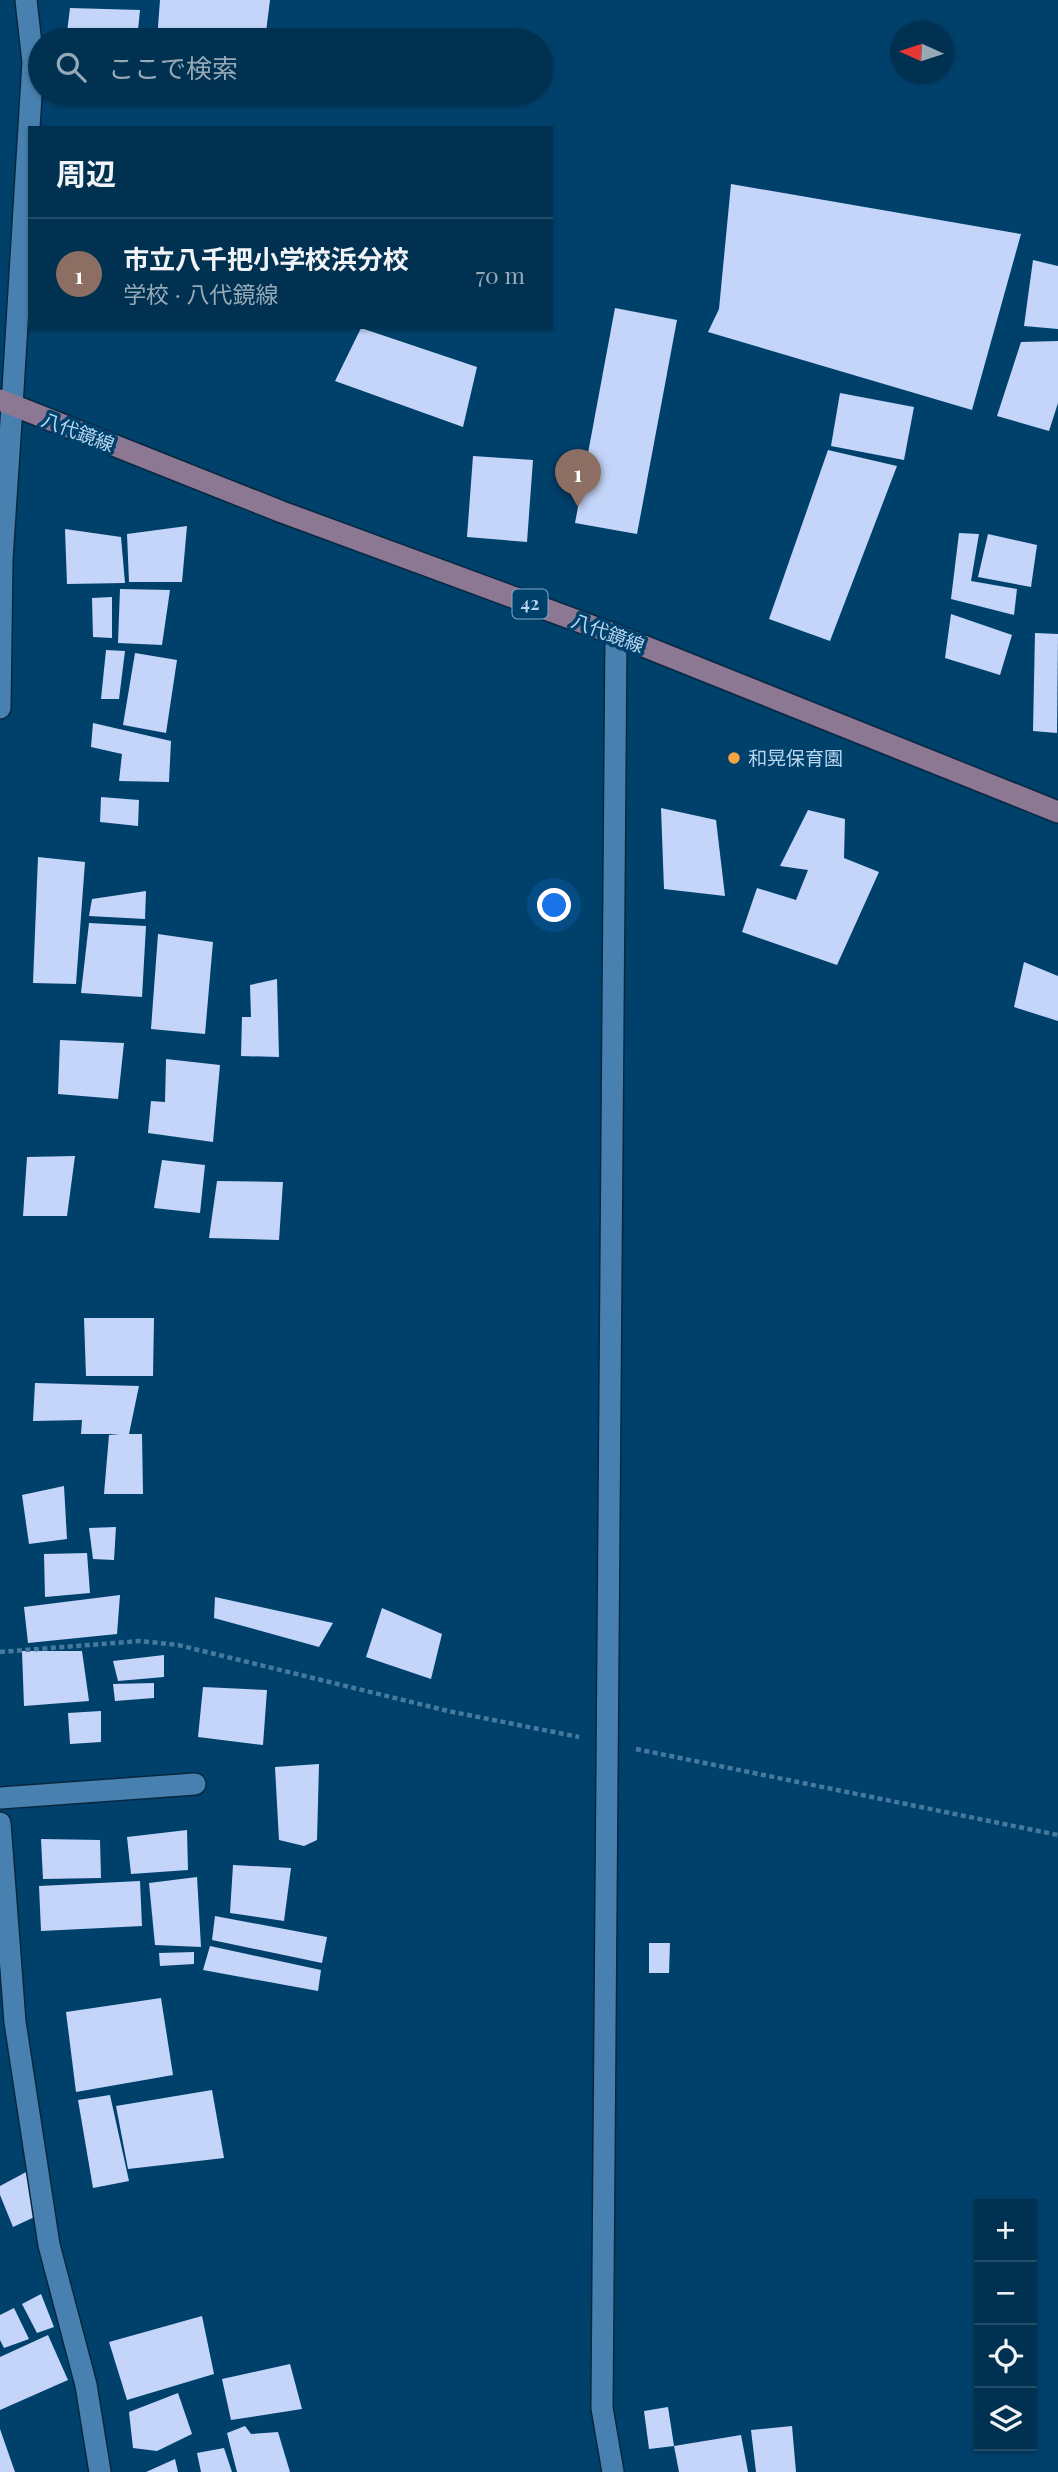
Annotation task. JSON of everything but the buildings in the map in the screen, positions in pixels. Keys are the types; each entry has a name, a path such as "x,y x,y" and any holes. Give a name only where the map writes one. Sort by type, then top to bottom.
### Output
{"main road":[{"name":"八代鏡線","path":"6,403 282,512 616,635 1058,812"}],"street":[{"path":"26,0 29,28"},
{"path":"0,708 6,403 30,105"},
{"path":"613,2472 602,2408 616,635"},
{"path":"0,1798 195,1784"},
{"path":"0,1823 15,2022 49,2245 86,2385 100,2472"}],"path":[{"path":"0,1651 140,1641 178,1645 448,1711 1058,1835"}],"place":[{"name":"市立八千把小学校浜分校","path":"578,507"},
{"name":"和晃保育園","path":"734,758"}]}
